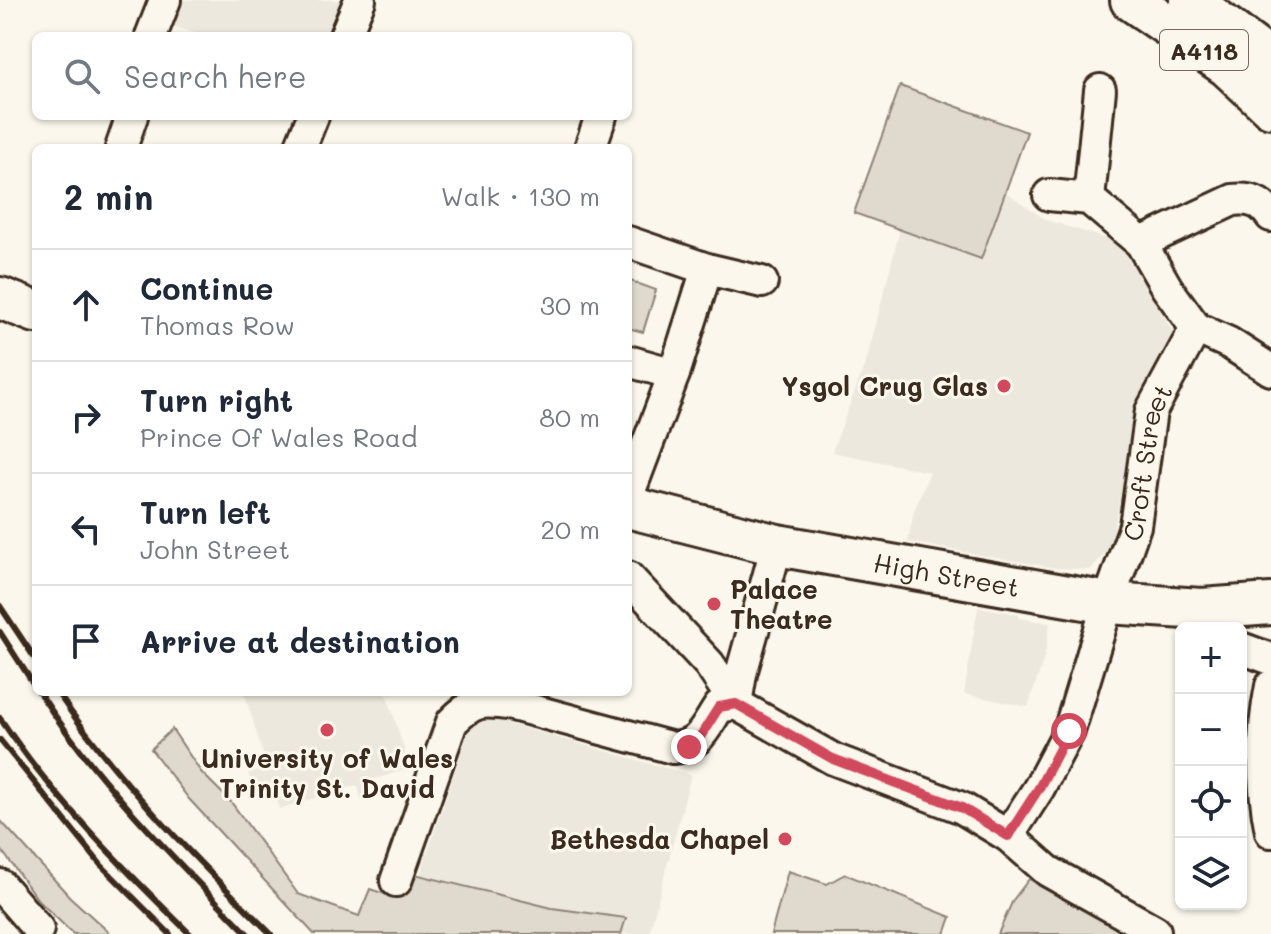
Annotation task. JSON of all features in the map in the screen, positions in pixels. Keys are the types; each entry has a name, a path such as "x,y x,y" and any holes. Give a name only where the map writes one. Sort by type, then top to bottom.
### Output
{"main road":[{"name":"A4118","path":"1131,0 1227,66 1271,107"},
{"name":"A4118","path":"1190,0 1254,48 1271,65"},
{"path":"0,298 32,310"},
{"name":"High Street","path":"632,508 777,545 1207,619 1271,604"}],"street":[{"path":"153,32 165,0"},
{"path":"347,32 360,0"},
{"path":"1089,199 1100,90"},
{"path":"122,144 131,120"},
{"path":"302,144 311,120"},
{"path":"591,144 600,120"},
{"path":"1049,195 1089,199 1141,243 1167,288 1196,328 1229,343 1271,370"},
{"path":"1141,243 1233,200 1248,199 1263,206 1271,216"},
{"path":"632,243 707,269 762,282"},
{"path":"632,485 674,374 707,269"},
{"name":"Croft Street","path":"1008,836 1039,788 1069,731 1135,526 1151,411 1196,328"},
{"path":"632,362 674,374"},
{"path":"736,704 741,674 777,545"},
{"path":"632,581 709,664 736,704 833,759 962,808 1008,836 1048,871 1155,931"},
{"path":"1247,650 1271,659"},
{"path":"1271,686 1263,727 1263,793 1271,832"},
{"path":"396,881 452,722 468,706 487,700 513,705 673,748 689,747 700,737 719,707 736,704"},
{"path":"0,885 38,929"}],"shaded area":[{"path":"182,0 342,0 330,32 192,32 171,26"},
{"path":"900,86 1027,132 981,259 854,213"},
{"name":"Ysgol Crug Glas","path":"1006,192 1046,220 1117,242 1177,339 1137,414 1110,548 1090,570 1056,568 908,542 914,511 930,472 832,452 867,359 900,229 981,258"},
{"path":"632,281 656,290 643,332 632,329"},
{"path":"978,607 1050,623 1045,655 1028,707 964,694"},
{"name":"University of Wales Trinity St. David","path":"245,696 387,696 410,768 373,780 377,795 362,800 357,785 279,809 272,784 253,789 248,773 267,767"},
{"path":"488,718 691,775 649,934 621,934 625,918 553,908 420,875 471,723"},
{"path":"172,729 201,772 231,802 298,894 359,916 370,889 385,894 411,873 552,908 626,918 621,934 314,934 189,799 151,749"},
{"path":"0,820 70,897 111,934 73,934 38,900 0,848"},
{"path":"788,871 827,884 845,874 951,917 945,934 771,934"},
{"path":"1029,879 1128,934 998,934 1013,900"}],"railway":[{"path":"0,606 32,654"},
{"path":"0,632 32,682"},
{"path":"42,696 111,788 248,934"},
{"path":"60,696 131,788 271,934"},
{"path":"0,718 65,804 190,934"},
{"path":"0,740 101,865 170,934"}],"place":[{"name":"Ysgol Crug Glas","path":"1004,386"},
{"name":"Palace Theatre","path":"714,604"},
{"name":"University of Wales Trinity St. David","path":"327,730"},
{"name":"Bethesda Chapel","path":"785,839"}],"route":[{"path":"689,747 700,737 719,707 736,704 833,759 962,808 1008,836 1039,788 1069,731"}]}
